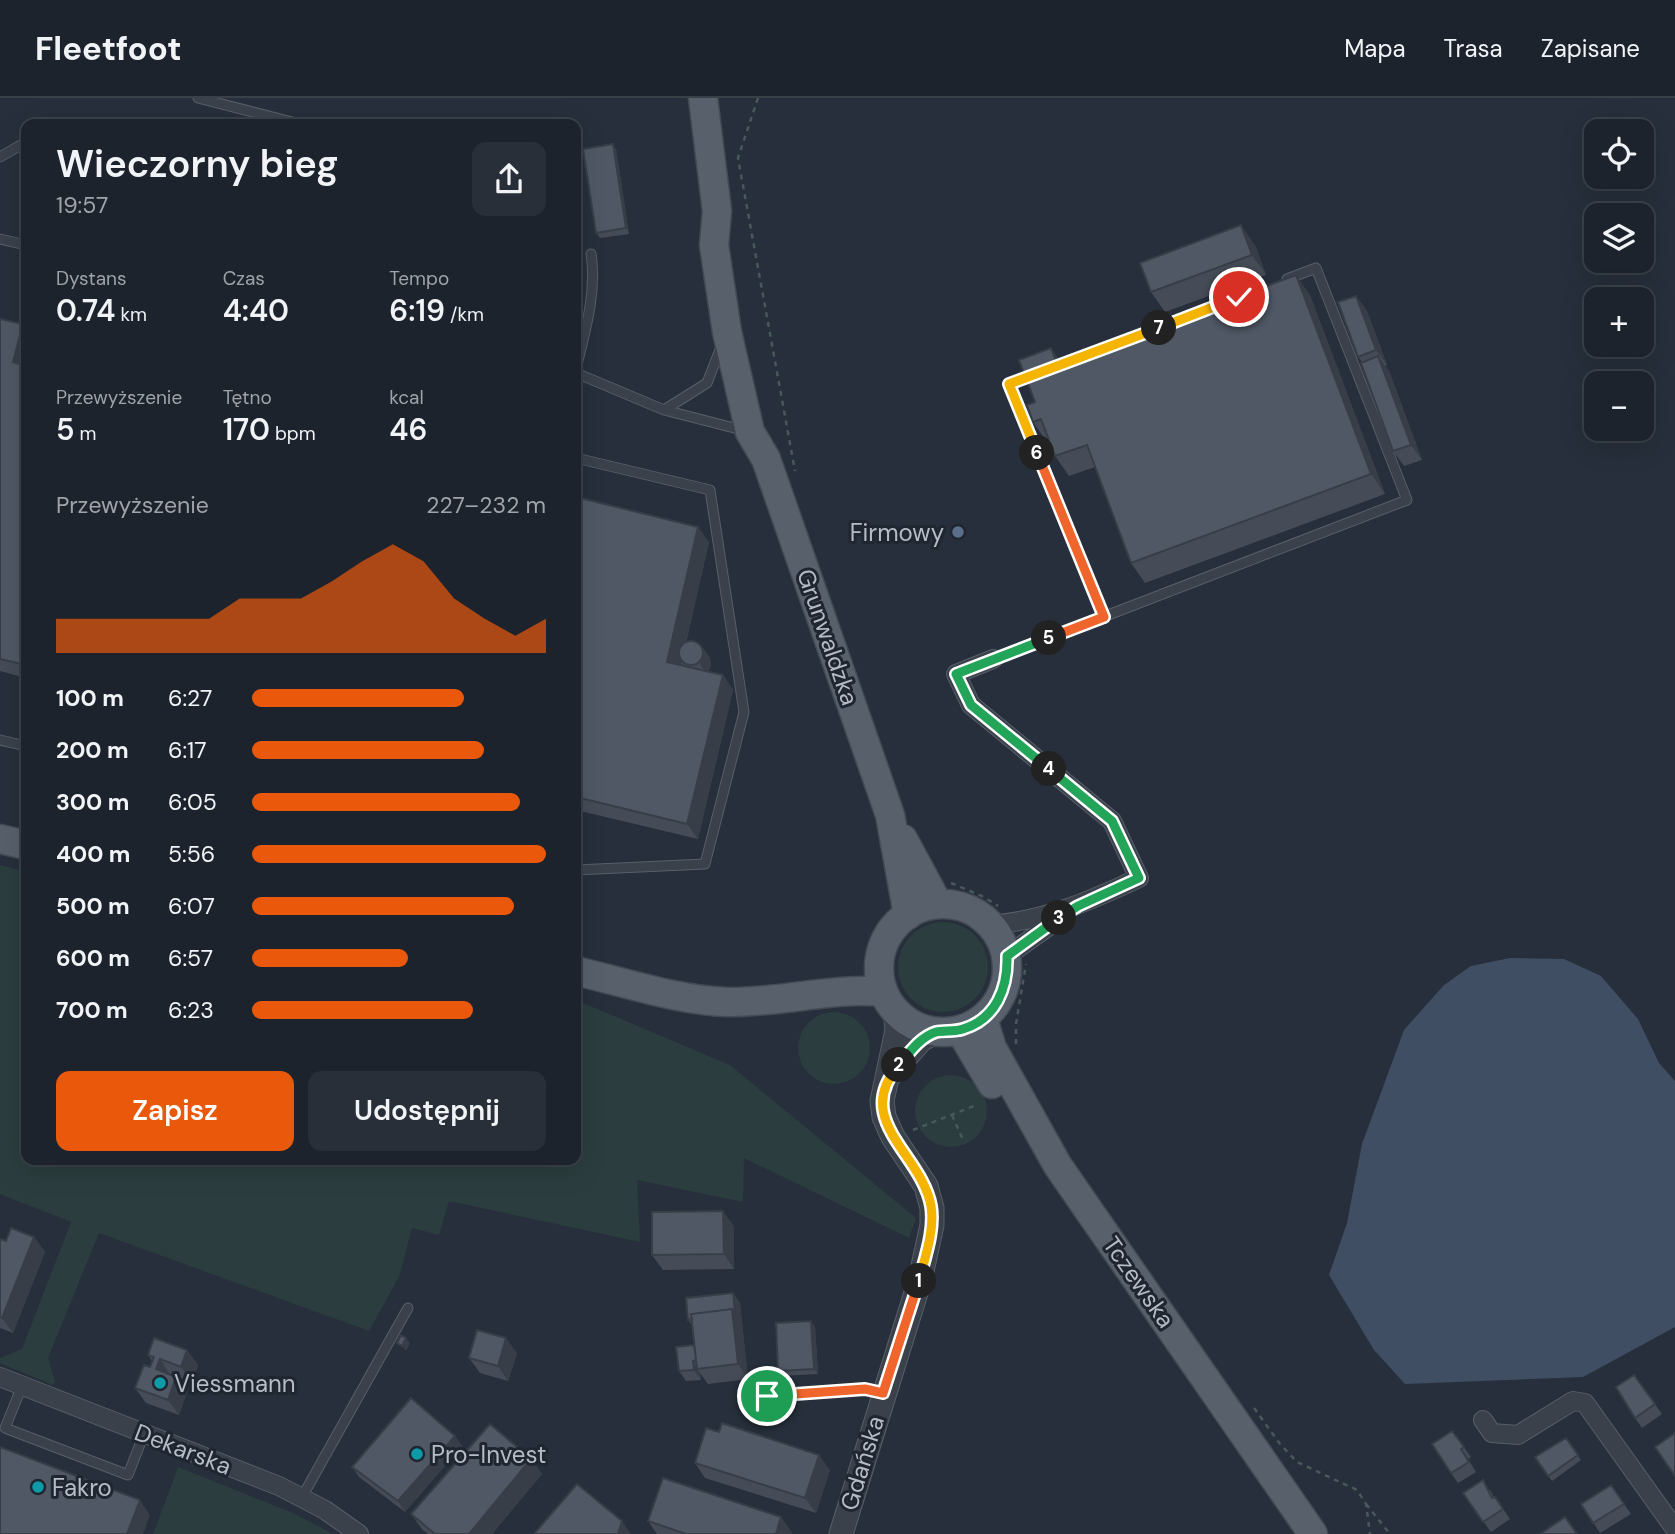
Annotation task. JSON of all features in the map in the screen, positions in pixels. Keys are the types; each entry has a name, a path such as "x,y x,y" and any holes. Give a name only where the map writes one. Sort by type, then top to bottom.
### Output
{"main road":[{"name":"Grunwaldzka","path":"703,98 717,211 714,246 727,332 750,432 766,459 890,815 908,915"},
{"name":"Grunwaldzka","path":"717,211 727,236 752,374 765,429 766,459"},
{"name":"Grunwaldzka","path":"890,815 943,893"},
{"path":"0,839 21,844"},
{"path":"943,893 967,909 997,918 1003,945 1017,958 1007,974 1004,991 995,1006 960,1027 913,1025 889,1001 879,976 879,961 884,943 894,927 943,893"},
{"path":"581,972 713,1001 740,1002 786,996 838,980 879,961"},
{"path":"786,996 889,1001"},
{"name":"Tczewska","path":"960,1027 1076,1221 1294,1534"},
{"name":"Tczewska","path":"960,1027 992,1048 1058,1166 1313,1534"}],"street":[{"path":"993,659 956,674 971,705 1112,821 1139,878 1078,906 1017,923 997,918"},
{"path":"1017,958 1078,906"},
{"name":"Gdańska","path":"841,1534 920,1280 932,1225 932,1208 926,1186 893,1137 884,1117 882,1101 897,1030 889,1001"},
{"path":"889,1076 915,1046 960,1027"},
{"name":"Dekarska","path":"0,1377 279,1486 302,1497 359,1534"},
{"path":"1483,1420 1492,1433 1518,1435 1573,1401 1585,1403 1671,1530"}],"lane":[{"path":"198,98 280,119"},
{"path":"0,157 21,145"},
{"path":"0,239 21,244"},
{"path":"581,349 594,276 591,254"},
{"path":"993,659 1407,500 1316,268 1278,283"},
{"path":"664,410 707,383 727,332"},
{"path":"1047,370 1009,384 1104,617"},
{"path":"581,373 664,410 750,432"},
{"path":"581,458 710,490 744,712 705,864 581,870"},
{"path":"0,740 21,746"},
{"path":"302,1497 408,1308"},
{"path":"22,1386 5,1428 128,1475 144,1434"},
{"path":"767,1396 865,1389 883,1393"}],"path":[{"path":"758,98 738,158 774,368 797,482"},
{"path":"943,893 982,896 997,918"},
{"path":"1016,1045 1017,958"},
{"path":"893,1137 974,1106"},
{"path":"952,1115 964,1142"},
{"path":"1248,1400 1280,1444 1297,1462 1313,1472 1357,1490 1390,1534"},
{"path":"1366,1504 1370,1534"}],"shaded area":[{"path":"0,865 21,871 21,1165 581,1165 581,1002 730,1065 916,1218 909,1238 744,1158 743,1202 637,1180 640,1242 449,1201 439,1235 412,1228 399,1277 369,1331 99,1233 48,1358 55,1381 53,1385 0,1363 0,1358 22,1349 71,1222 0,1194"},
{"path":"943,922 960,925 975,935 985,950 988,967 985,984 975,999 960,1009 943,1012 926,1009 911,999 901,984 898,967 901,950 911,935 926,925"},
{"path":"834,1012 854,1018 864,1028 870,1048 864,1068 854,1078 834,1084 814,1078 804,1068 798,1048 804,1028 814,1018"},
{"path":"958,1075 977,1085 985,1097 985,1125 977,1137 965,1145 944,1147 925,1137 917,1125 915,1104 925,1085 937,1077"},
{"path":"178,1467 293,1513 333,1534 153,1534"}],"water":[{"path":"1510,958 1564,959 1601,976 1638,1019 1659,1063 1675,1081 1675,1327 1583,1377 1405,1384 1374,1350 1329,1275 1347,1223 1362,1144 1404,1030 1444,985 1471,966"}],"building":[{"path":"613,144 626,228 596,233 583,149"},
{"path":"1241,225 1252,255 1151,292 1140,263"},
{"path":"1296,275 1371,474 1131,563 1087,445 1055,456 1041,419 1033,422 1027,405 1035,402 1019,360 1051,348 1057,364"},
{"path":"1356,296 1376,350 1358,357 1338,302"},
{"path":"0,319 21,324 13,362 21,364 21,664 0,659"},
{"path":"1378,356 1411,445 1393,451 1361,363"},
{"path":"581,498 698,527 667,662 723,675 687,824 581,798"},
{"path":"691,641 700,644 703,653 700,662 691,665 682,662 679,653 682,644"},
{"path":"723,1211 724,1254 652,1255 652,1212"},
{"path":"11,1228 34,1237 2,1318 0,1239 6,1241"},
{"path":"733,1293 735,1314 732,1309 691,1314 692,1319 688,1320 686,1298"},
{"path":"732,1309 738,1364 697,1369 691,1314"},
{"path":"811,1321 814,1369 778,1371 776,1323"},
{"path":"477,1330 506,1338 498,1366 469,1358"},
{"path":"401,1335 406,1338 402,1346 397,1343"},
{"path":"154,1338 187,1350 181,1367 160,1359 156,1369 176,1377 168,1400 135,1388 144,1365 150,1367 154,1357 148,1355"},
{"path":"694,1345 694,1370 679,1371 676,1347"},
{"path":"1634,1375 1655,1404 1635,1418 1616,1387"},
{"name":"Pro-Invest","path":"411,1398 455,1436 398,1501 352,1467"},
{"path":"722,1423 819,1455 805,1498 695,1463 706,1428 719,1432"},
{"path":"490,1424 531,1459 469,1534 435,1534 411,1514"},
{"path":"1452,1431 1464,1447 1461,1449 1469,1462 1451,1473 1432,1444"},
{"path":"1675,1433 1675,1476 1655,1447"},
{"path":"1566,1438 1578,1455 1548,1476 1535,1457"},
{"name":"Fakro","path":"0,1447 140,1500 127,1534 0,1534"},
{"path":"663,1478 781,1517 776,1534 686,1534 648,1521"},
{"path":"1483,1480 1492,1498 1495,1497 1503,1509 1483,1522 1463,1493"},
{"path":"577,1484 622,1521 618,1534 534,1534"},
{"path":"1611,1485 1624,1504 1593,1523 1581,1504"},
{"path":"1565,1517 1577,1534 1540,1534"}],"place":[{"name":"Firmowy","path":"958,532"},
{"name":"Viessmann","path":"160,1383"},
{"name":"Pro-Invest","path":"417,1454"},
{"name":"Fakro","path":"38,1487"}],"route":[{"path":"767,1396 865,1389 883,1393 920,1280 932,1225 932,1208 926,1186 893,1137 884,1117 882,1101 889,1076 922,1039 936,1032 960,1030 983,1019 1004,991 1007,956 1078,906 1139,878 1112,821 971,705 956,674 1104,617 1009,384 1239,297"}]}
